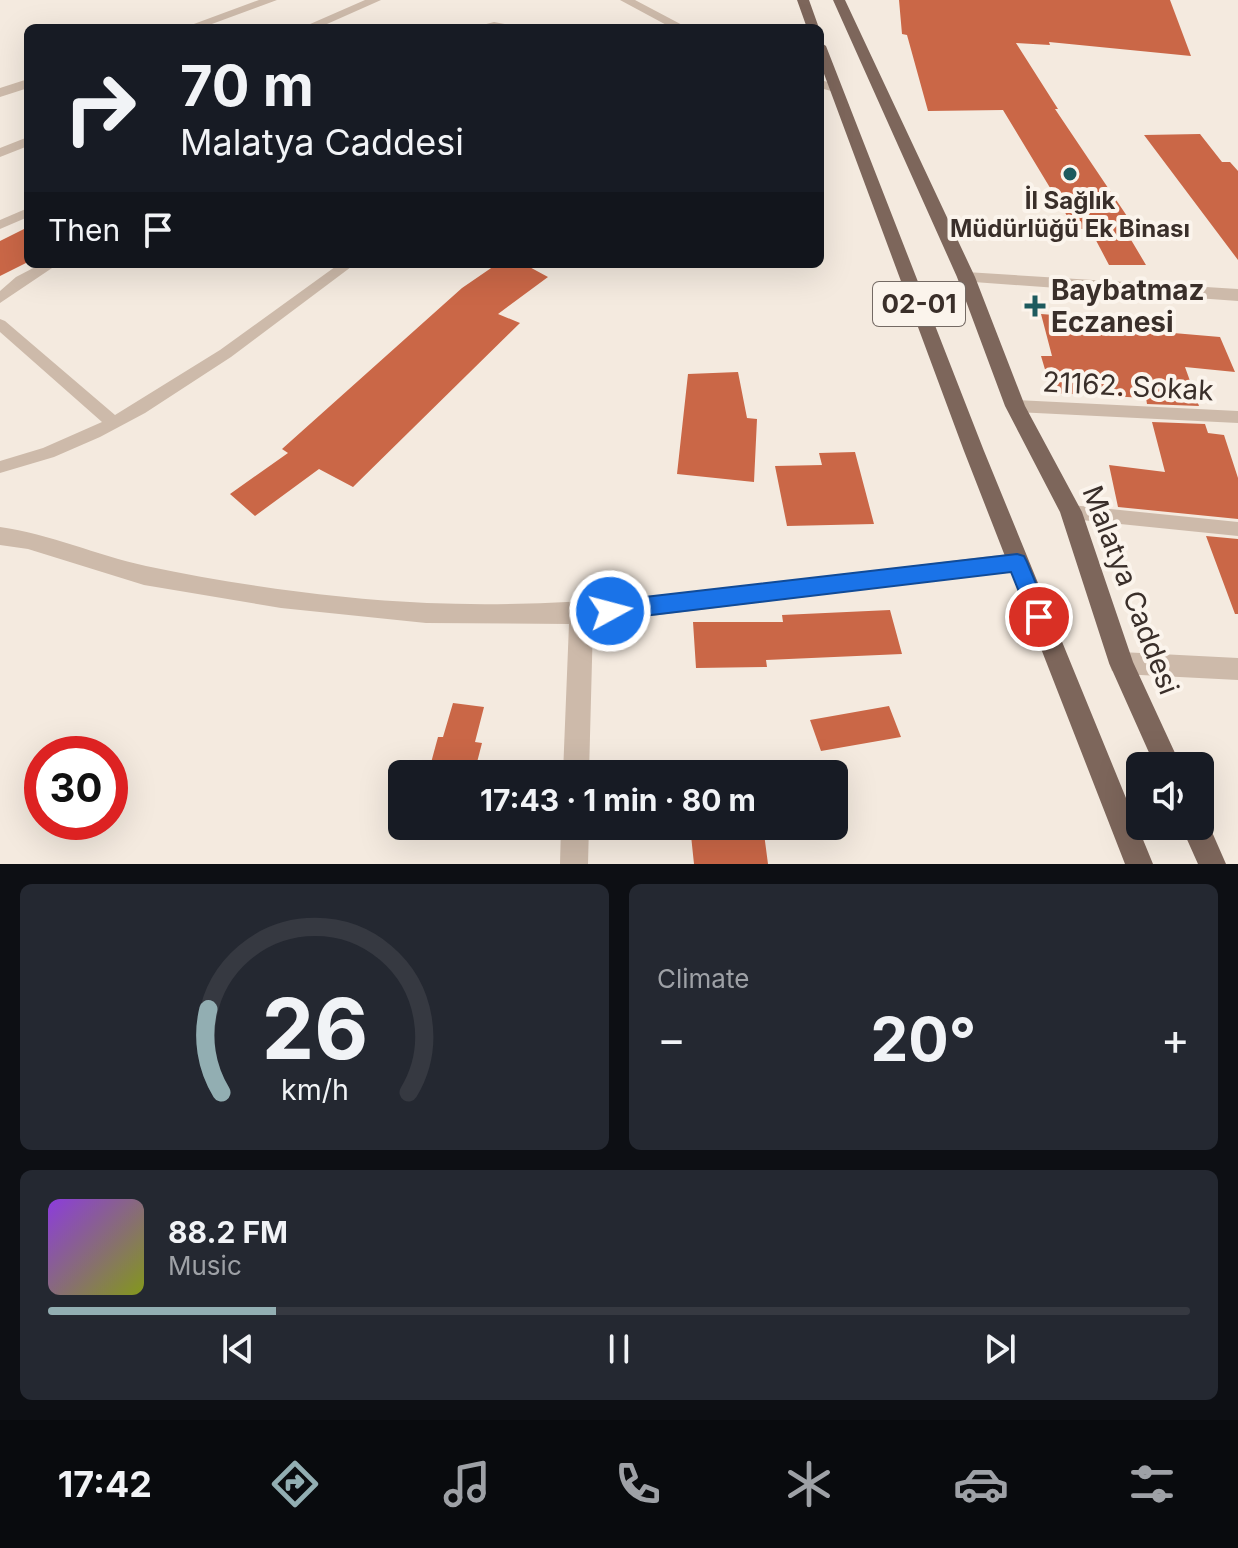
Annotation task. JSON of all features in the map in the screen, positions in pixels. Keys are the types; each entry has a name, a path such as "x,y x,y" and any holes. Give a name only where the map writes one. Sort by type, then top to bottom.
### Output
{"main road":[{"path":"803,0 812,24"},
{"name":"Malatya Caddesi","path":"839,0 966,277 1015,406 1071,512 1121,663 1162,752"},
{"name":"02-01","path":"824,66 828,86 885,212 1017,562 1139,864"},
{"path":"1201,840 1212,864"}],"street":[{"path":"201,24 271,0"},
{"path":"317,24 375,0"},
{"path":"626,0 674,24"},
{"path":"0,93 24,84"},
{"path":"0,153 24,143"},
{"path":"966,277 1238,295"},
{"path":"0,536 28,540 144,575 281,598 426,613 581,614 1017,562"},
{"path":"576,760 581,614"},
{"path":"1121,663 1238,669"},
{"path":"574,864 575,840"}],"lane":[{"path":"0,225 24,214"},
{"path":"0,298 21,280 44,268"},
{"path":"0,467 39,457 113,422 166,392 342,268"},
{"path":"0,324 113,422"},
{"name":"21162. Sokak","path":"1015,406 1238,417"},
{"path":"1071,512 1238,529"}],"building":[{"path":"899,0 1170,0 1191,56 1049,42 1050,45 1016,43 1058,109 1055,109 1135,228 1124,228 1146,265 1109,265 1090,229 1075,229 1003,110 928,111 907,35 902,34"},
{"path":"1200,134 1222,162 1230,162 1238,171 1238,260 1144,135"},
{"path":"24,229 24,264 0,276 0,241"},
{"path":"491,268 531,268 548,277 498,314 520,323 353,487 319,469 255,516 230,494 288,453 282,449 462,288"},
{"path":"1041,314 1094,318 1096,324 1150,328 1150,331 1220,337 1235,372 1185,367 1199,406 1147,404 1146,398 1052,393 1041,356 1052,356"},
{"path":"738,372 747,418 757,419 754,482 677,474 688,374"},
{"path":"1152,422 1205,424 1208,433 1224,435 1238,478 1238,519 1118,507 1109,465 1165,472"},
{"path":"855,452 874,524 787,526 775,466 822,465 819,453"},
{"path":"1206,536 1238,539 1238,614 1235,614"},
{"path":"890,610 902,654 766,660 767,667 696,668 693,622 783,622 782,615"},
{"path":"453,703 484,707 475,742 482,743 478,760 432,760 438,737 443,737"},
{"path":"889,706 901,737 821,751 810,720"},
{"path":"691,840 765,840 768,864 694,864"}],"place":[{"name":"İl Sağlık Müdürlüğü Ek Binası","path":"1070,174"},
{"name":"Baybatmaz Eczanesi","path":"1035,306"}],"route":[{"path":"610,611 1017,562 1039,617"}]}
